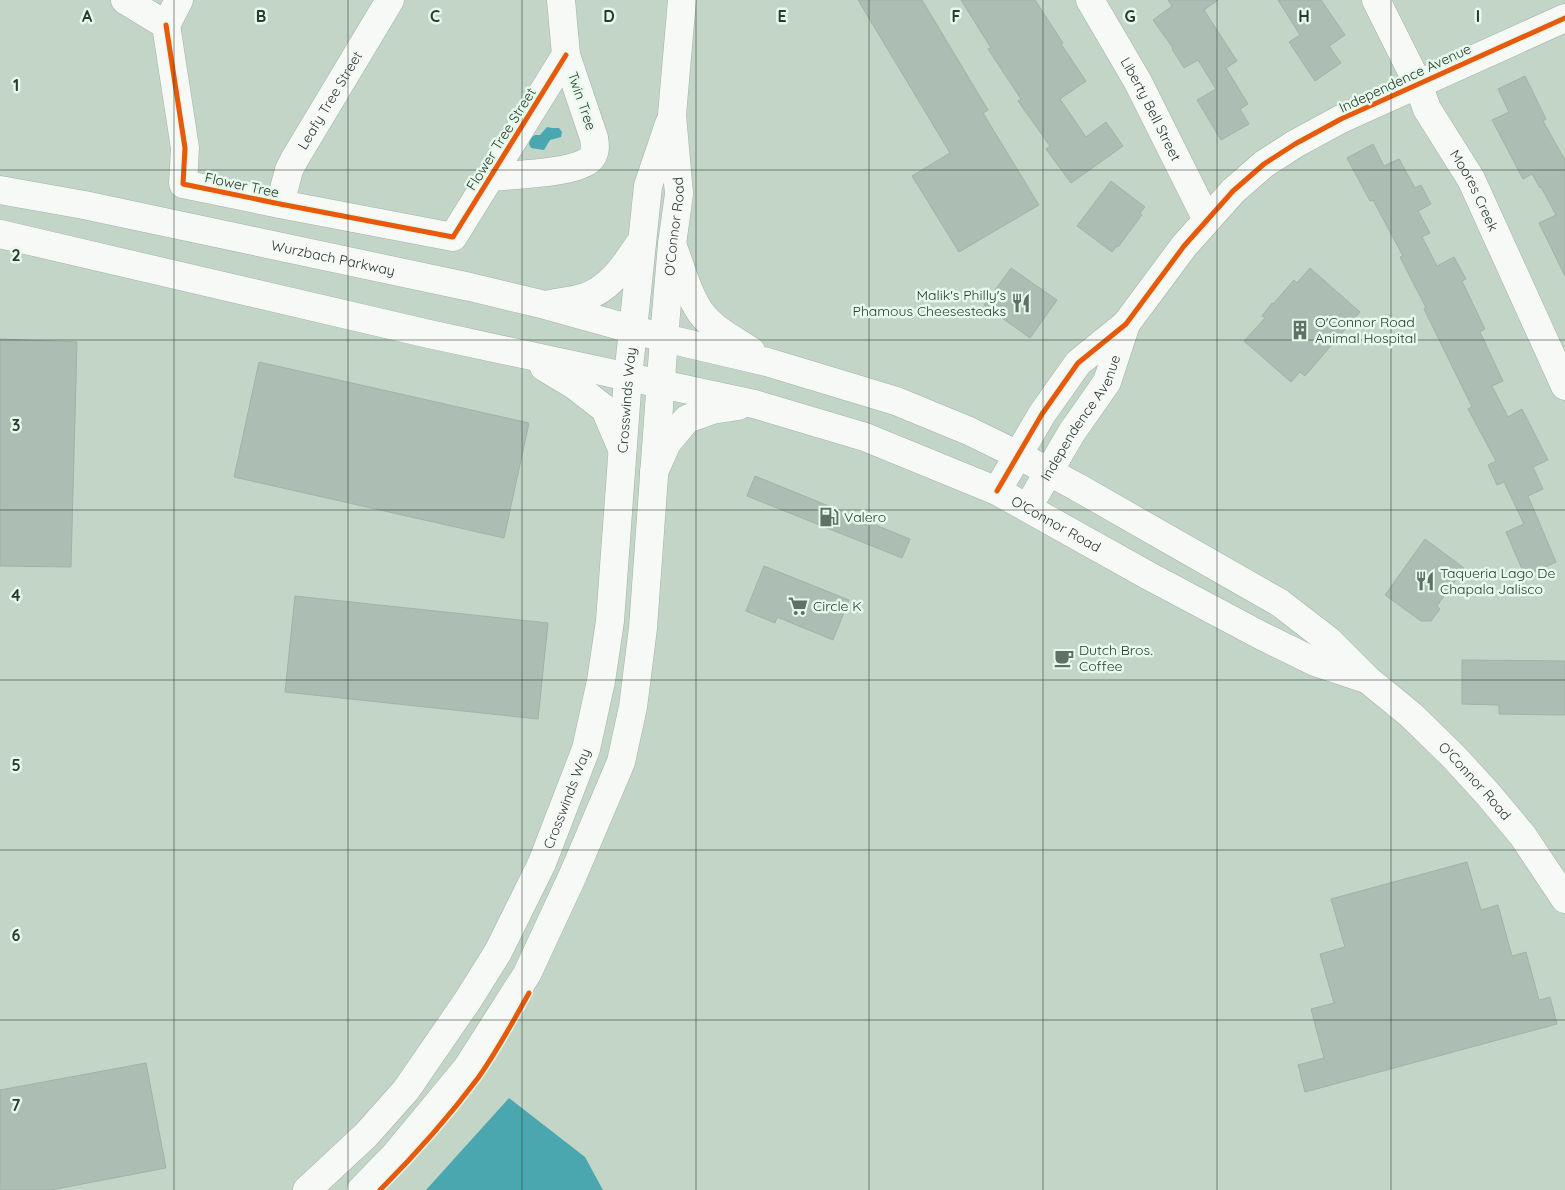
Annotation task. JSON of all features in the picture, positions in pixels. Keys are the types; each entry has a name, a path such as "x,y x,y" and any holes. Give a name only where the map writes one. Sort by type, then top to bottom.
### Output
{"main road":[{"path":"125,0 166,25 179,0"},
{"name":"Leafy Tree Street","path":"280,204 294,160 390,0"},
{"name":"Twin Tree","path":"491,177 568,170 586,163 592,158 595,150 594,138 566,55 561,0"},
{"name":"O'Connor Road","path":"682,0 672,115 679,194 672,244 661,385 754,404 864,437 997,491 1149,576 1262,636 1316,662 1366,679"},
{"name":"Liberty Bell Street","path":"1090,0 1138,82 1207,220"},
{"name":"Moores Creek","path":"1376,0 1418,84 1427,110 1471,179 1565,386"},
{"name":"Independence Avenue","path":"997,491 1042,414 1078,363 1126,324 1184,246 1234,191 1264,164 1295,144 1341,119 1565,18"},
{"name":"Flower Tree","path":"166,25 185,148 183,184 453,237 454,235"},
{"name":"Flower Tree Street","path":"454,235 566,55"},
{"name":"O'Connor Road","path":"633,330 648,186 672,115"},
{"name":"Wurzbach Parkway","path":"0,190 84,205 470,287 545,305 664,338"},
{"path":"0,234 214,285 661,385 643,628 633,707 620,762 573,875 527,974 468,1068 396,1154 361,1190"},
{"path":"545,305 585,297 607,286 642,240"},
{"path":"672,244 689,290 702,313 722,333 767,362"},
{"name":"Independence Avenue","path":"1028,508 1072,432 1106,382 1126,324"},
{"name":"Crosswinds Way","path":"307,1190 366,1135 406,1090 468,1000 498,952 542,863 586,749 601,681 610,621 622,449 633,330"},
{"name":"O'Connor Road","path":"664,338 767,362 896,401 968,431 1049,472 1280,603 1328,640 1366,679 1411,715 1454,757 1487,793 1522,836 1565,899"},
{"path":"523,355 574,385 605,409 622,449"},
{"path":"654,472 667,443 688,418 712,410 754,404"},
{"path":"514,918 545,934"}],"water":[{"path":"547,127 559,128 562,132 561,137 550,140 544,150 531,148 529,144 530,138 540,135"},
{"path":"509,1098 585,1157 603,1190 426,1190"}],"building":[{"path":"858,0 922,0 988,110 983,113 1039,205 959,252 912,176 950,153"},
{"path":"961,0 1035,0 1086,81 1060,99 1086,137 1106,122 1123,146 1071,183 1046,149 1050,146 1018,101 1021,99 988,49 991,48"},
{"path":"1168,0 1218,0 1204,10 1237,61 1226,68 1248,104 1240,109 1249,124 1221,140 1197,100 1216,89 1198,60 1184,68 1173,48 1153,20 1172,6"},
{"path":"1278,0 1321,0 1345,35 1329,46 1341,63 1315,81 1289,42 1300,35"},
{"path":"1525,76 1546,119 1543,121 1565,160 1565,276 1539,223 1556,215 1532,174 1523,179 1492,120 1509,112 1498,89"},
{"path":"1373,144 1384,166 1399,159 1415,188 1421,185 1431,204 1418,211 1430,233 1422,237 1437,266 1454,257 1466,279 1462,281 1485,329 1480,332 1503,381 1492,386 1508,417 1522,409 1548,460 1533,467 1543,489 1528,496 1556,562 1525,576 1506,532 1524,524 1504,482 1497,485 1488,465 1496,461 1468,409 1472,407 1400,257 1403,256 1373,200 1370,201 1347,158"},
{"path":"1111,181 1145,207 1140,213 1142,215 1118,247 1112,252 1077,226"},
{"name":"Malik's Philly's Phamous Cheesesteaks","path":"1011,268 1057,300 1030,338 984,305"},
{"name":"O'Connor Road Animal Hospital","path":"1310,268 1360,312 1305,376 1300,372 1291,382 1244,341 1265,318 1262,316 1272,303 1294,280 1297,283"},
{"path":"0,339 77,342 71,567 0,566"},
{"path":"259,362 529,423 504,538 234,477"},
{"name":"Valero","path":"755,476 910,539 902,558 747,496"},
{"name":"Taqueria Lago De Chapala Jalisco","path":"1425,539 1464,568 1437,606 1440,609 1431,621 1421,621 1385,595"},
{"name":"Circle K","path":"764,566 849,600 833,640 777,617 775,623 746,611"},
{"path":"295,596 548,623 538,719 285,692"},
{"path":"1462,660 1565,661 1565,715 1499,714 1499,705 1462,704"},
{"path":"1467,862 1481,910 1498,905 1512,956 1526,952 1539,1000 1550,997 1557,1024 1305,1092 1298,1065 1324,1058 1311,1009 1334,1003 1320,954 1345,947 1331,899"},
{"path":"146,1063 166,1168 51,1190 0,1190 0,1090"}],"cycle path":[{"path":"997,491 1042,414 1078,363 1126,324 1184,246 1233,191 1264,164 1295,144 1341,119 1565,18"},
{"path":"166,25 185,148 183,184 453,237 566,55"},
{"path":"380,1190 431,1136 478,1078 529,993"}],"place":[{"name":"Malik's Philly's Phamous Cheesesteaks","path":"1021,303"},
{"name":"O'Connor Road Animal Hospital","path":"1300,330"},
{"name":"Valero","path":"829,517"},
{"name":"Taqueria Lago De Chapala Jalisco","path":"1425,581"},
{"name":"Circle K","path":"798,606"},
{"name":"Dutch Bros. Coffee","path":"1064,658"}]}
